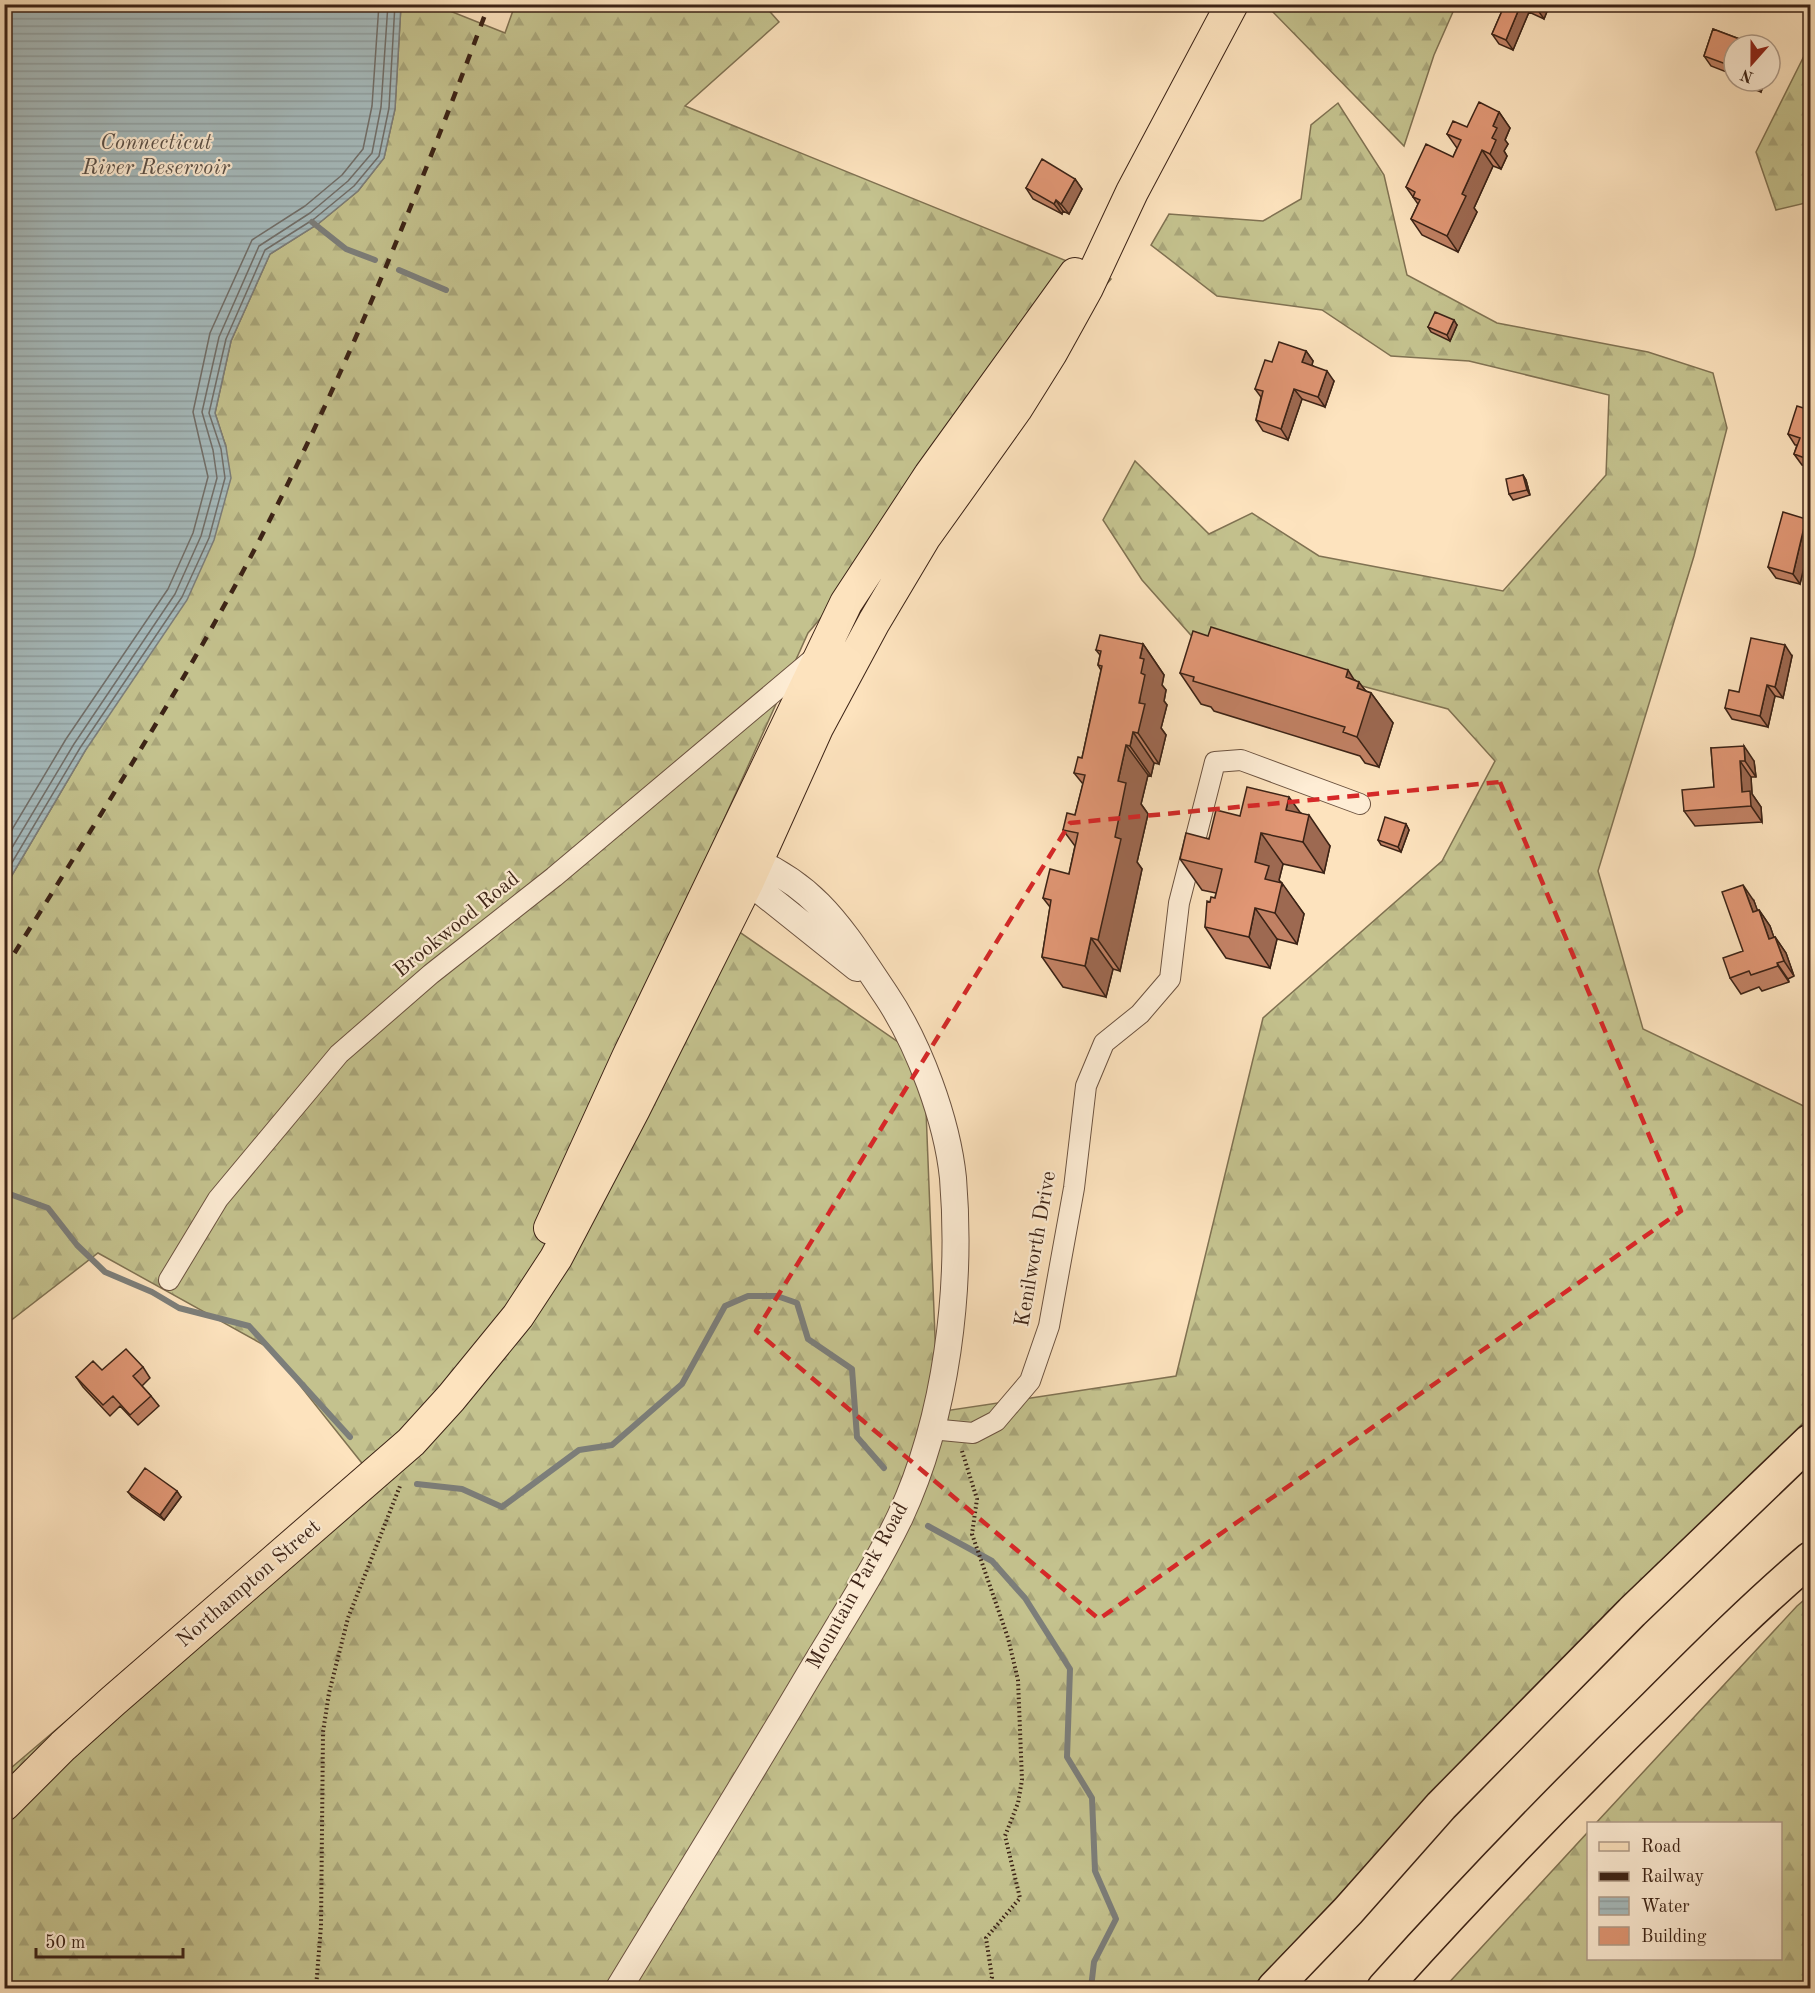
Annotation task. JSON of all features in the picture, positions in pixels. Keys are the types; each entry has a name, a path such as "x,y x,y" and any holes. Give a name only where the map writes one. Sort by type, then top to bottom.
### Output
{"highway":[{"path":"1274,1989 1348,1911 1449,1797 1632,1612 1810,1441"},
{"path":"1384,1989 1460,1904 1604,1756 1761,1602 1810,1558"}],"main road":[{"path":"486,1356 518,1316 555,1258 752,871 817,728 874,622 924,538 1009,419 1051,353 1087,288 1132,192 1232,4"},
{"path":"486,1356 546,1236 846,603 884,542 1132,192"},
{"name":"Northampton Street","path":"4,1805 80,1731 411,1442 486,1356"}],"street":[{"name":"Brookwood Road","path":"169,1280 218,1199 339,1054 431,974 554,878 822,651"},
{"name":"Kenilworth Drive","path":"943,1431 973,1433 996,1421 1030,1381 1049,1326 1074,1188 1086,1086 1104,1043 1140,1014 1170,979 1179,903 1215,762 1240,760 1360,804"},
{"name":"Mountain Park Road","path":"619,1989 860,1588 943,1431 955,1250 953,1176 935,1099 909,1037 892,1005 847,958 727,850"}],"path":[{"path":"943,1431 969,1469 977,1499 972,1534 1004,1627 1018,1680 1022,1780 1018,1803 1005,1836 1020,1898 986,1938 992,1977 988,1989"},
{"path":"316,1989 321,1926 323,1732 329,1693 348,1618 403,1480"}],"highlighted area":[{"path":"1500,782 1681,1211 1099,1619 756,1331 1070,823"}],"green space":[{"path":"1270,4 1456,5 1434,55 1404,146 1268,7"},
{"path":"401,5 435,5 505,33 515,5 764,5 779,22 685,106 1111,279 808,633 689,897 924,1060 938,1412 1176,1376 1263,1018 1442,861 1495,761 1448,709 1197,642 1142,580 1103,520 1135,461 1209,534 1252,513 1319,556 1503,591 1606,475 1609,395 1469,361 1391,356 1322,310 1217,296 1151,245 1169,214 1263,221 1301,199 1311,125 1338,103 1384,175 1407,275 1497,323 1648,352 1713,373 1727,428 1694,556 1598,871 1643,1029 1810,1109 1810,1416 1342,1892 1251,1988 5,1988 5,1773 365,1467 271,1349 98,1253 5,1325 5,887 85,751 226,447 215,413 231,341 270,254 318,224 358,191 384,158 395,109"},
{"path":"1810,44 1810,202 1776,210 1756,152"},
{"path":"1810,1595 1810,1988 1444,1988 1587,1833 1587,1960 1782,1960 1782,1822 1597,1822 1797,1606"}],"water":[{"name":"Connecticut River Reservoir","path":"5,4 401,5 395,109 384,158 358,191 318,224 270,254 231,341 215,413 226,447 231,478 214,540 187,600 85,751 5,887"}],"building":[{"path":"1505,4 1521,4 1506,40 1492,34"},
{"path":"1527,4 1539,4 1537,9"},
{"path":"1713,29 1724,33 1722,63 1704,56"},
{"path":"1479,102 1499,112 1493,126 1497,128 1492,138 1496,140 1490,154 1482,150 1462,194 1466,196 1447,236 1411,219 1420,200 1413,197 1415,192 1406,187 1426,144 1453,157 1461,140 1447,134 1453,121 1467,127"},
{"path":"1042,159 1075,179 1061,204 1056,200 1054,204 1026,188"},
{"path":"1435,312 1454,320 1447,335 1428,327"},
{"path":"1279,342 1306,351 1302,362 1327,371 1318,397 1294,389 1281,429 1256,420 1263,391 1255,389 1265,360 1272,362"},
{"path":"1797,406 1810,410 1810,460 1794,454 1800,438 1788,434"},
{"path":"1523,475 1527,490 1509,494 1506,479"},
{"path":"1783,512 1806,519 1793,574 1768,567"},
{"path":"1211,627 1348,670 1346,677 1359,682 1357,688 1371,693 1357,737 1343,732 1345,727 1193,681 1194,677 1180,673 1193,631 1208,636"},
{"path":"1100,635 1143,644 1140,658 1144,659 1141,673 1145,675 1139,703 1145,704 1138,733 1133,732 1130,746 1126,745 1118,781 1126,783 1115,837 1121,839 1098,940 1091,938 1085,966 1042,957 1051,900 1043,898 1050,869 1069,874 1078,833 1063,830 1067,813 1075,815 1085,775 1074,773 1078,757 1082,758 1102,666 1098,665 1101,651 1096,650"},
{"path":"1751,638 1785,645 1775,687 1767,685 1760,716 1725,708 1729,690 1739,692"},
{"path":"1744,746 1745,761 1740,761 1742,792 1750,791 1751,806 1684,811 1682,790 1714,787 1711,748"},
{"path":"1247,787 1289,797 1286,810 1309,815 1303,842 1261,833 1255,862 1269,866 1265,879 1282,883 1275,913 1255,908 1249,937 1205,927 1207,901 1210,902 1211,897 1215,898 1222,869 1180,859 1186,833 1209,839 1216,810 1240,816"},
{"path":"1385,817 1406,824 1398,847 1378,840"},
{"path":"1743,885 1753,912 1759,910 1769,939 1775,937 1784,961 1777,963 1778,966 1751,975 1749,971 1730,978 1723,958 1743,951 1722,892"},
{"path":"126,1349 143,1367 133,1376 151,1396 130,1415 113,1396 103,1405 76,1377 93,1361 102,1370"},
{"path":"145,1468 177,1491 160,1515 128,1492"}],"waterway":[{"path":"312,222 346,249 375,260"},
{"path":"399,270 446,290"},
{"path":"4,1192 48,1208 77,1245 105,1272 152,1292 179,1308 249,1326 350,1437"},
{"path":"417,1484 462,1489 502,1507 579,1450 612,1445 682,1384 725,1306 748,1296 777,1296 797,1303 808,1339 852,1369 857,1437 884,1468"},
{"path":"928,1526 992,1561 1025,1598 1070,1669 1067,1757 1092,1798 1095,1871 1116,1919 1094,1962 1091,1988"}],"railway":[{"path":"4,970 200,649 293,474 354,342 410,208 489,4"}]}
